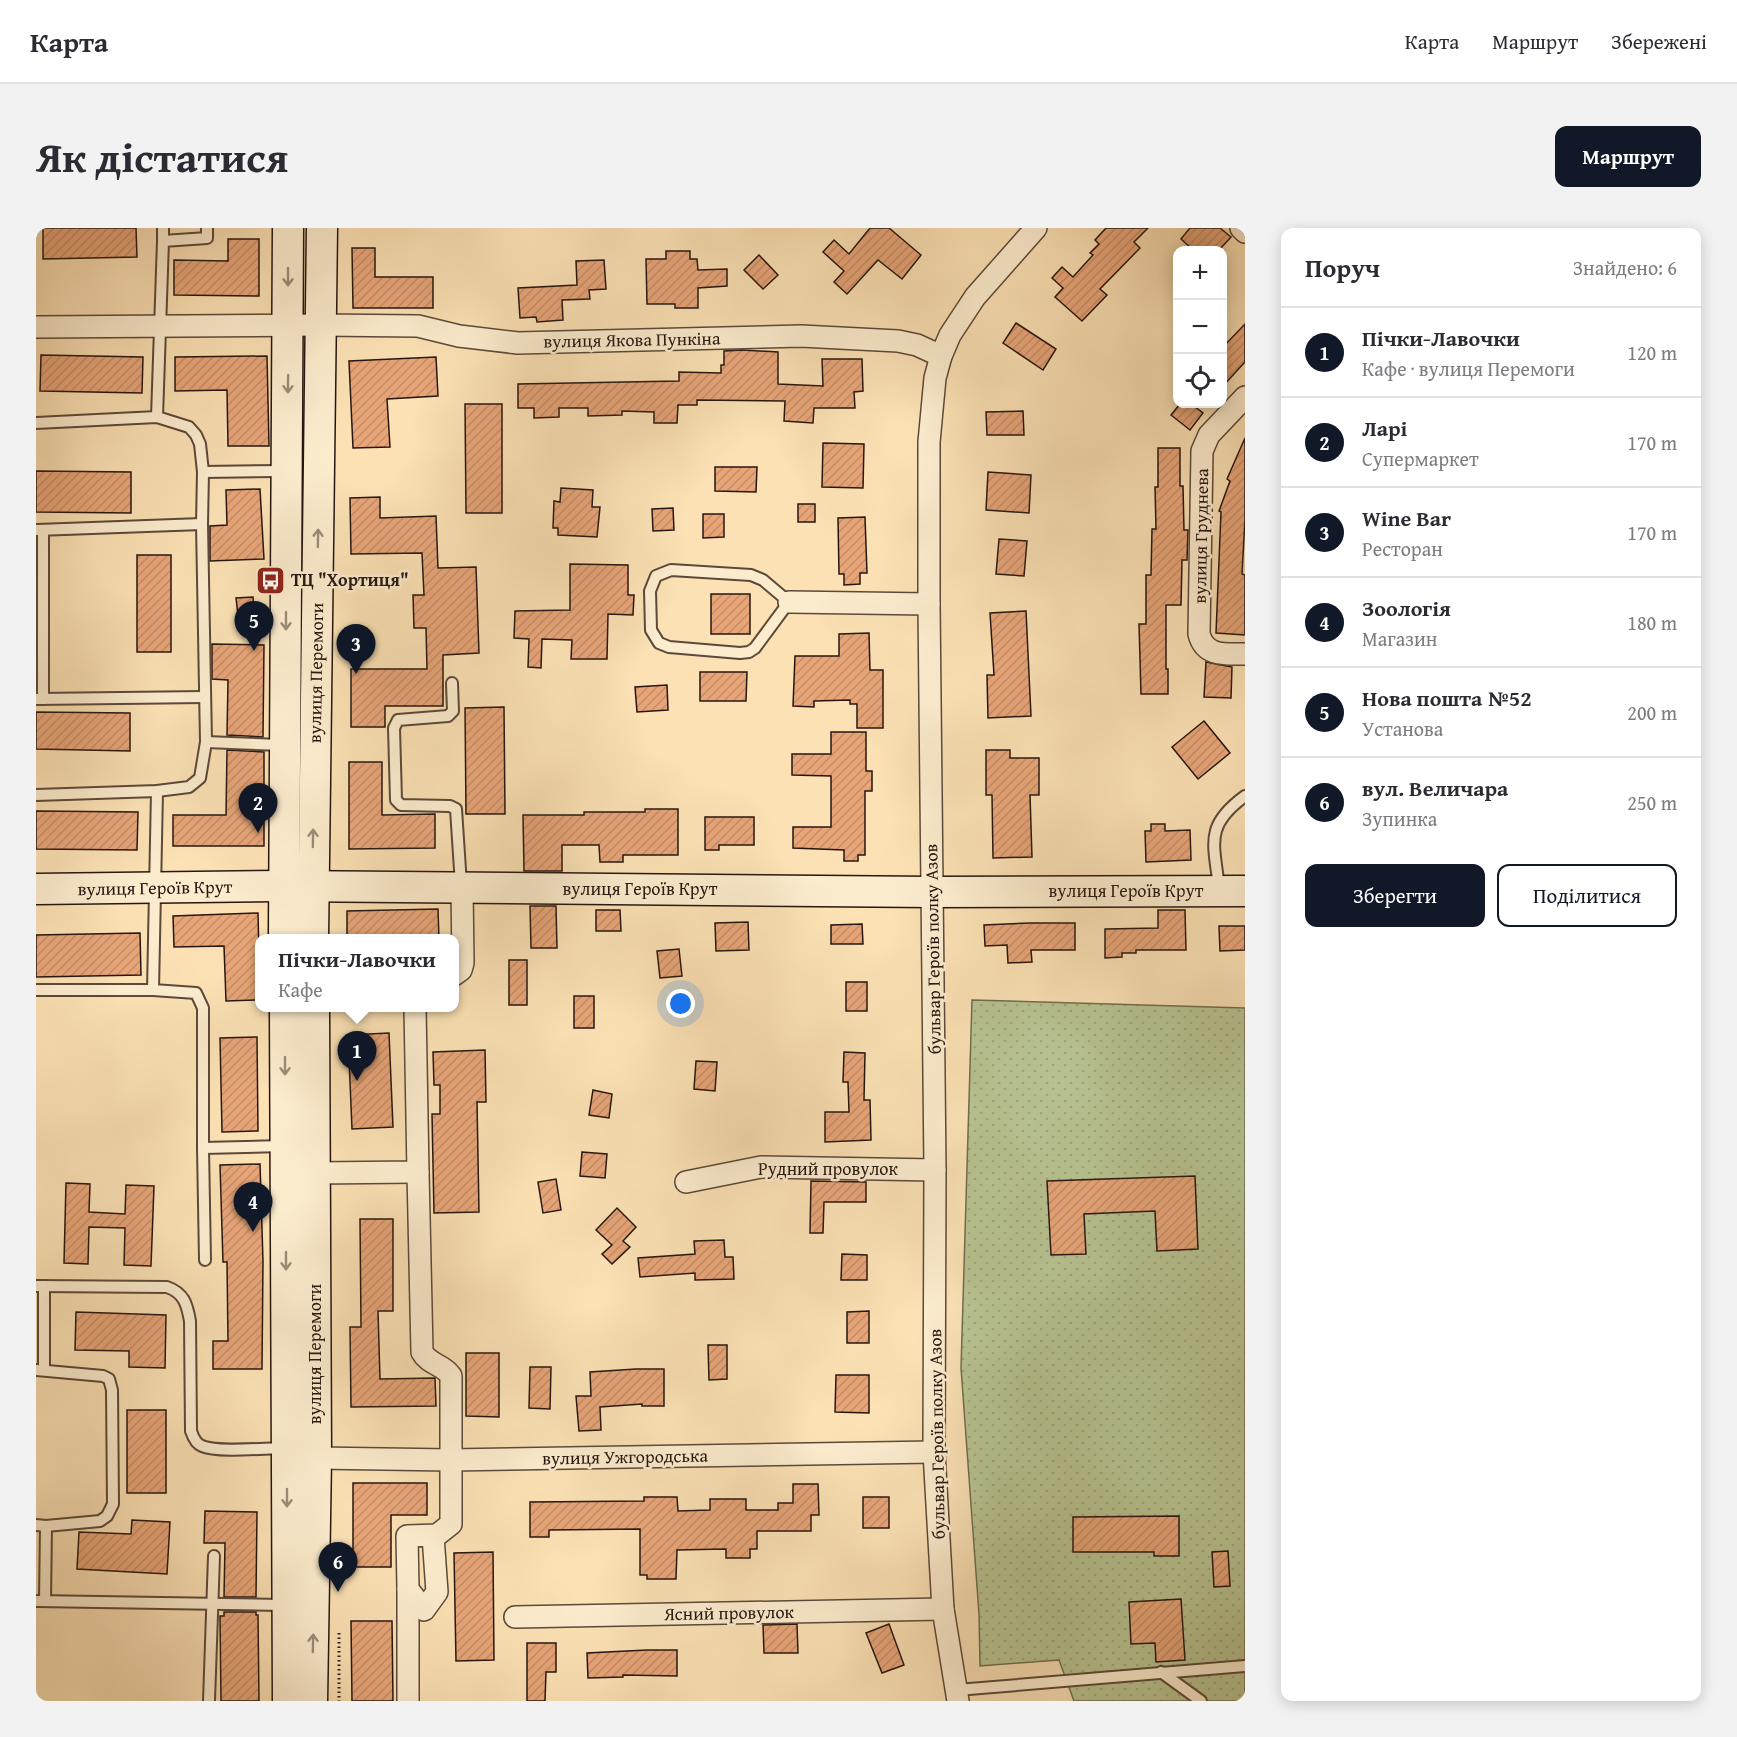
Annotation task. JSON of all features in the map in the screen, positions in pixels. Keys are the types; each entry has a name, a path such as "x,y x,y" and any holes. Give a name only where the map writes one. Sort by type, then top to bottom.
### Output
{"main road":[{"name":"вулиця Перемоги","path":"288,228 285,745 298,886 312,934"},
{"name":"вулиця Перемоги","path":"285,934 298,886 321,325 321,228"},
{"name":"вулиця Героїв Крут","path":"36,889 298,886 932,892 1232,891"},
{"name":"вулиця Перемоги","path":"285,1012 288,1701"},
{"name":"вулиця Перемоги","path":"312,1701 316,1458 314,1012"}],"street":[{"name":"бульвар Героїв полку Азов","path":"958,1696 943,1609 934,1452 936,1170 929,604 932,400 941,356 961,315 1036,228"},
{"path":"1241,228 1245,232"},
{"name":"вулиця Якова Пункіна","path":"288,325 418,326 459,336 518,343 801,336 898,341 916,345 941,356"},
{"path":"36,327 288,325"},
{"name":"вулиця Груднева","path":"1245,397 1209,435 1202,452 1199,634 1201,643 1209,651 1218,654 1245,654"},
{"path":"789,602 929,604"},
{"path":"459,971 463,963 462,888"},
{"path":"408,1701 406,1536 433,1536 442,1533 451,1524 452,1376 447,1370 426,1359 422,1352 414,1012"},
{"name":"Рудний провулок","path":"686,1182 761,1167 936,1170"},
{"path":"314,1173 417,1172"},
{"name":"вулиця Ужгородська","path":"316,1458 451,1460 934,1452"},
{"path":"408,1589 424,1611 437,1592 433,1536"},
{"name":"Ясний провулок","path":"515,1617 943,1609"}],"lane":[{"path":"158,417 163,228"},
{"path":"163,241 207,238 207,228"},
{"path":"36,423 158,417 189,427 196,435 200,444 203,472 206,742 202,772 196,783 189,787 157,791 36,795"},
{"path":"203,472 287,471"},
{"path":"202,524 39,530 39,699 205,697"},
{"path":"665,571 751,575 763,580 789,602 761,641 749,652 669,647 656,639 651,630 651,585 656,576 665,571"},
{"path":"452,683 453,711 448,716 396,722 396,800 401,805 450,806 456,809 462,888"},
{"path":"206,742 285,745"},
{"path":"153,990 157,791"},
{"path":"1232,891 1214,841 1217,823 1227,810 1245,796"},
{"path":"36,990 188,991 196,993 201,1000 203,1008 202,1148 205,1260"},
{"path":"202,1148 286,1146"},
{"path":"287,1448 214,1449 200,1446 194,1440 190,1431 190,1321 183,1296 176,1290 167,1287 40,1286 40,1370 103,1376 109,1379 112,1390 111,1510 100,1521 41,1526 40,1601 288,1605"},
{"path":"209,1701 213,1556"},
{"path":"958,1696 1161,1672 1245,1666"},
{"path":"1161,1672 1201,1701"}],"green space":[{"path":"972,1000 1245,1008 1245,1701 1074,1701 1059,1660 980,1666 979,1614 961,1368"}],"building":[{"path":"43,228 136,228 137,257 43,259"},
{"path":"870,228 889,228 921,255 902,279 878,260 847,294 834,282 844,271 823,252 834,240 849,254"},
{"path":"1106,228 1148,228 1134,242 1140,248 1100,289 1107,295 1082,321 1055,297 1063,288 1052,278 1062,267 1073,277 1093,255 1090,253 1099,244 1095,240"},
{"path":"1190,228 1220,228 1231,237 1223,246 1189,246 1181,239"},
{"path":"228,239 259,239 259,296 174,295 174,260 228,261"},
{"path":"352,248 375,248 375,277 433,277 433,308 353,308"},
{"path":"666,251 690,251 690,259 697,259 698,270 727,269 727,286 698,288 698,308 675,308 675,304 647,304 646,259 666,259"},
{"path":"759,255 778,275 763,289 744,270"},
{"path":"604,260 606,289 589,290 590,299 562,300 563,320 537,322 536,317 520,318 518,288 577,285 576,261"},
{"path":"1016,323 1056,349 1043,370 1003,343"},
{"path":"1245,324 1245,362 1227,382 1227,354 1227,343"},
{"path":"724,351 778,352 778,384 823,386 822,359 862,359 863,391 854,392 855,408 814,408 813,423 784,421 785,401 697,400 697,405 678,405 677,423 654,423 654,412 622,411 622,415 588,416 588,408 559,408 559,417 534,418 534,408 518,408 518,384 679,381 679,372 721,373 721,365 724,365"},
{"path":"41,355 143,357 142,393 40,391"},
{"path":"267,356 269,446 228,446 227,390 175,391 175,357"},
{"path":"436,357 438,396 387,399 390,447 353,448 349,361"},
{"path":"465,404 502,404 502,513 466,513"},
{"path":"1177,408 1196,408 1203,413 1190,430 1171,415"},
{"path":"1023,411 1024,435 987,435 986,412"},
{"path":"1245,438 1242,574 1245,575 1245,635 1216,633 1221,512 1219,511 1230,481 1227,479"},
{"path":"823,443 864,444 863,488 822,487"},
{"path":"1158,448 1180,448 1180,486 1183,486 1184,530 1188,530 1187,560 1182,560 1181,605 1166,605 1168,694 1141,694 1139,624 1146,624 1146,575 1151,575 1152,529 1156,529 1155,487 1158,487"},
{"path":"715,467 757,467 756,492 715,491"},
{"path":"36,471 131,472 131,513 36,512"},
{"path":"988,472 1031,475 1029,513 986,510"},
{"path":"561,488 593,490 592,507 600,507 597,537 558,535 558,528 553,528 554,501 560,502"},
{"path":"260,489 264,559 210,561 210,526 227,525 226,490"},
{"path":"380,497 380,518 436,516 438,568 476,567 479,653 443,655 443,706 385,706 385,727 351,727 351,669 427,669 426,628 414,628 413,595 424,595 422,553 351,554 350,498"},
{"path":"798,504 815,504 815,522 798,522"},
{"path":"673,508 674,530 653,531 652,509"},
{"path":"703,514 724,514 724,537 703,538"},
{"path":"865,517 867,573 860,573 860,584 844,585 844,574 839,574 838,518"},
{"path":"999,539 1027,541 1024,576 996,574"},
{"path":"137,555 171,555 171,652 137,652"},
{"path":"570,564 628,565 628,595 634,595 633,615 608,614 607,659 571,659 572,640 542,639 541,668 528,667 529,639 514,638 515,611 570,610"},
{"path":"711,594 750,594 750,634 711,634"},
{"path":"253,597 254,616 238,615 236,598"},
{"path":"1026,611 1031,716 988,718 987,675 994,675 990,613"},
{"path":"869,633 870,670 883,670 883,728 857,728 857,704 850,704 850,700 814,701 814,707 793,706 795,656 839,656 839,634"},
{"path":"212,644 264,645 263,737 227,735 228,680 212,679"},
{"path":"1206,662 1232,667 1231,698 1204,697"},
{"path":"700,672 747,672 746,701 700,701"},
{"path":"667,685 668,710 637,712 635,687"},
{"path":"504,707 505,814 466,814 465,708"},
{"path":"36,712 130,713 130,751 36,749"},
{"path":"1204,721 1230,753 1198,779 1172,747"},
{"path":"831,732 866,732 866,771 872,771 872,791 865,791 865,855 858,855 858,861 844,861 844,850 793,848 793,827 831,827 831,776 792,775 792,754 831,754"},
{"path":"227,750 264,752 264,846 173,846 173,815 226,815"},
{"path":"986,750 1010,750 1010,758 1039,758 1039,795 1030,795 1032,857 993,858 992,795 986,795"},
{"path":"349,762 382,762 382,815 435,814 435,848 349,849"},
{"path":"645,809 678,809 678,855 623,855 623,862 600,862 599,845 562,845 562,871 524,871 523,815 645,812"},
{"path":"36,811 138,812 137,850 36,849"},
{"path":"705,817 754,817 754,845 719,845 719,850 705,850"},
{"path":"1151,824 1165,824 1165,831 1190,830 1191,860 1146,862 1145,831 1151,831"},
{"path":"530,906 556,906 557,948 531,948"},
{"path":"438,909 439,934 347,934 347,911"},
{"path":"596,910 620,910 621,931 596,931"},
{"path":"1158,910 1185,910 1186,950 1136,950 1136,953 1122,953 1122,957 1105,958 1105,929 1158,928"},
{"path":"258,913 258,934 255,934 255,1000 226,1001 224,946 174,947 173,916"},
{"path":"748,922 749,950 716,951 715,923"},
{"path":"1075,923 1075,950 1031,950 1032,962 1008,963 1007,945 985,946 984,925"},
{"path":"862,924 863,944 831,944 831,925"},
{"path":"1219,926 1245,926 1245,950 1220,951"},
{"path":"140,933 141,975 36,977 36,935"},
{"path":"679,949 682,976 660,978 657,951"},
{"path":"509,960 527,960 527,1005 509,1005"},
{"path":"846,982 867,982 867,1011 846,1011"},
{"path":"574,996 594,996 594,1028 574,1028"},
{"path":"389,1033 393,1127 352,1129 348,1035"},
{"path":"257,1037 258,1131 222,1132 220,1038"},
{"path":"485,1050 486,1102 477,1102 479,1212 434,1213 432,1114 440,1114 440,1085 434,1085 433,1052"},
{"path":"844,1052 865,1053 864,1100 870,1100 871,1140 825,1142 825,1112 849,1112 848,1082 843,1082"},
{"path":"696,1061 717,1062 715,1091 694,1089"},
{"path":"593,1090 612,1094 609,1118 589,1115"},
{"path":"582,1152 607,1154 605,1178 580,1176"},
{"path":"260,1164 263,1261 262,1369 213,1369 213,1341 228,1341 227,1262 223,1262 220,1165"},
{"path":"1195,1176 1198,1249 1157,1251 1155,1211 1084,1214 1086,1254 1051,1255 1047,1181"},
{"path":"556,1179 561,1210 543,1213 538,1182"},
{"path":"811,1181 866,1182 866,1202 824,1202 823,1233 810,1233"},
{"path":"66,1183 90,1184 89,1212 125,1214 126,1185 154,1186 151,1266 124,1265 125,1228 89,1227 88,1264 64,1263"},
{"path":"617,1208 636,1227 623,1241 630,1247 612,1264 602,1254 612,1245 596,1230"},
{"path":"360,1219 393,1219 393,1311 378,1311 380,1379 435,1378 436,1406 351,1407 350,1327 361,1327"},
{"path":"724,1240 725,1257 733,1257 734,1279 695,1280 695,1273 640,1277 638,1258 695,1254 694,1241"},
{"path":"842,1254 867,1255 867,1280 841,1280"},
{"path":"869,1311 869,1343 847,1343 847,1312"},
{"path":"76,1312 166,1315 165,1368 129,1367 129,1351 75,1350"},
{"path":"708,1345 727,1345 727,1379 709,1380"},
{"path":"466,1353 499,1353 499,1417 466,1416"},
{"path":"530,1367 551,1367 550,1409 529,1408"},
{"path":"664,1369 664,1406 642,1406 642,1404 600,1407 601,1430 579,1431 576,1396 591,1396 590,1372"},
{"path":"836,1375 869,1375 869,1413 835,1412"},
{"path":"127,1410 166,1410 166,1493 127,1493"},
{"path":"353,1483 427,1483 427,1515 391,1515 391,1567 353,1567"},
{"path":"793,1484 818,1484 819,1515 811,1515 811,1531 757,1531 757,1549 750,1549 750,1558 726,1558 726,1549 677,1550 676,1579 647,1579 647,1575 640,1575 640,1529 549,1530 549,1537 530,1537 530,1502 644,1501 644,1497 677,1497 678,1511 710,1510 710,1499 746,1499 746,1510 778,1510 778,1503 793,1503"},
{"path":"863,1497 889,1497 889,1528 863,1528"},
{"path":"205,1511 257,1512 256,1597 224,1597 225,1543 204,1543"},
{"path":"1179,1516 1179,1556 1154,1556 1154,1552 1073,1552 1073,1517"},
{"path":"132,1520 170,1522 167,1574 77,1569 79,1532 131,1534"},
{"path":"1228,1551 1230,1586 1214,1587 1212,1552"},
{"path":"493,1552 494,1660 456,1661 454,1553"},
{"path":"1181,1599 1185,1660 1156,1662 1155,1643 1131,1644 1129,1602"},
{"path":"224,1612 256,1612 258,1615 259,1701 221,1701 220,1616 224,1616"},
{"path":"351,1621 392,1621 393,1701 352,1701"},
{"path":"797,1624 798,1653 764,1653 763,1625"},
{"path":"889,1624 904,1665 882,1673 866,1633"},
{"path":"527,1643 556,1643 556,1672 546,1672 545,1701 527,1701"},
{"path":"677,1650 677,1676 623,1675 623,1677 588,1678 587,1653"}],"place":[{"name":"ТЦ \"Хортиця\"","path":"270,580"},
{"name":"Нова пошта №52","path":"254,651"},
{"name":"Wine Bar","path":"356,674"},
{"name":"Ларі","path":"258,833"},
{"name":"Пічки-Лавочки","path":"357,1081"},
{"name":"Зоологія","path":"253,1232"},
{"name":"вул. Величара","path":"338,1592"}]}
